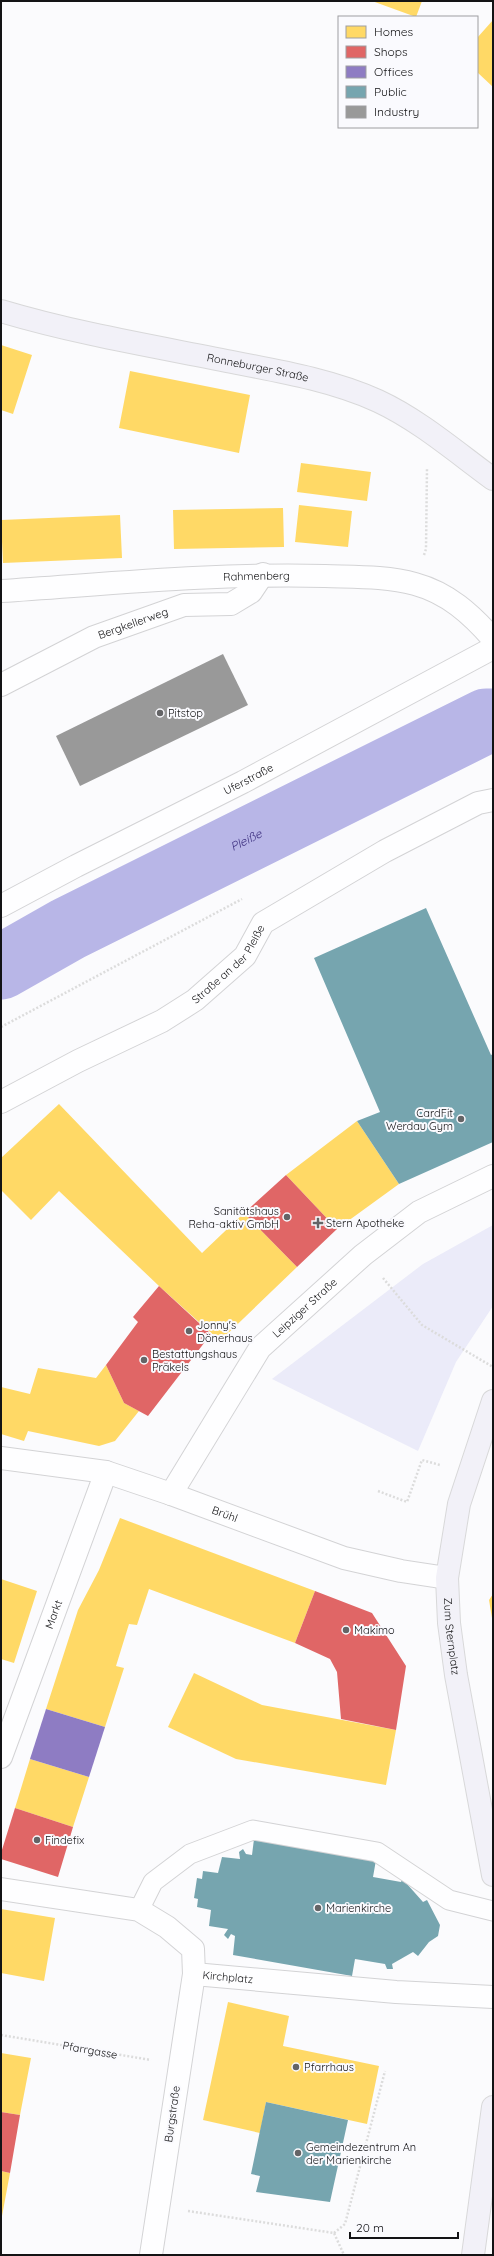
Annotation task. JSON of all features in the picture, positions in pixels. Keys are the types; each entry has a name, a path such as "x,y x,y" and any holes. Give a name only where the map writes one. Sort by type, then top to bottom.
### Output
{"main road":[{"name":"Ronneburger Straße","path":"1,311 49,325 287,373 339,387 377,401 409,418 493,479"},
{"name":"Zum Sternplatz","path":"493,1401 468,1473 451,1540 447,1578 449,1623 456,1675 493,1875"},
{"path":"473,2255 493,2107"}],"street":[{"name":"Rahmenberg","path":"1,591 263,574 382,579 414,584 444,596 471,615 493,639"},
{"name":"Bergkellerweg","path":"1,685 94,637 184,605 231,604 251,592 263,574"},
{"name":"Uferstraße","path":"1,906 76,866 243,782 493,648"},
{"name":"Straße an der Pleiße","path":"1,1102 78,1061 162,1021 195,1000 246,956 263,923 385,851 478,802 493,800"},
{"name":"Leipziger Straße","path":"171,1494 260,1348 364,1255 419,1212 493,1176"},
{"name":"Brühl","path":"1,1458 106,1472 171,1494 344,1558 401,1571 447,1578"},
{"name":"Markt","path":"1,1756 106,1472"},
{"name":"Kirchplatz","path":"1,1889 139,1910 167,1927 193,1949 194,1974 396,1992 493,1997"},
{"name":"Burgstraße","path":"151,2255 194,1974"}],"lane":[{"path":"139,1910 152,1882 190,1854 253,1830 376,1852 449,1900 493,1910"}],"path":[{"path":"414,584 426,549 428,432"},
{"path":"364,1255 422,1325 493,1367"},
{"path":"378,1491 407,1502 422,1460 468,1473"},
{"name":"Pfarrgasse","path":"1,2034 179,2065"},
{"path":"158,2206 334,2233 346,2224 385,2071"},
{"path":"334,2233 344,2255"}],"shaded area":[{"path":"493,1225 493,1306 456,1362 418,1451 272,1379 423,1264"}],"building: Homes":[{"path":"372,1 422,1 416,16"},
{"path":"493,20 493,87 478,73 478,37"},
{"path":"1,345 32,355 13,414 1,410"},
{"path":"130,371 250,395 239,453 119,428"},
{"path":"301,463 371,472 367,501 297,492"},
{"path":"299,505 352,511 348,547 295,542"},
{"path":"283,508 284,547 174,549 173,510"},
{"path":"120,515 122,558 3,563 1,520"},
{"path":"59,1104 202,1253 244,1213 297,1267 220,1341 159,1286 59,1191 31,1220 1,1190 1,1158"},
{"path":"357,1121 399,1184 337,1229 286,1175"},
{"path":"106,1365 124,1403 139,1411 115,1441 99,1446 28,1431 24,1441 1,1434 1,1387 30,1394 38,1368 96,1378"},
{"path":"120,1518 315,1591 295,1643 149,1589 137,1625 129,1624 116,1666 124,1668 105,1727 46,1709 78,1610 99,1570"},
{"path":"1,1579 37,1591 14,1663 1,1659"},
{"path":"493,1594 493,1618 492,1618 489,1600"},
{"path":"194,1673 262,1705 396,1730 386,1785 236,1759 168,1727"},
{"path":"30,1759 89,1777 73,1827 15,1808"},
{"path":"1,1909 55,1918 44,1981 1,1973"},
{"name":"Pfarrhaus","path":"228,2002 289,2016 283,2046 379,2066 367,2124 266,2102 260,2133 203,2120"},
{"path":"1,2053 31,2058 20,2115 1,2112"},
{"path":"1,2171 10,2173 2,2216 1,2216"}],"building: Shops":[{"path":"286,1175 337,1229 297,1267 244,1213"},
{"path":"159,1286 211,1334 148,1416 124,1403 106,1365 138,1322 133,1317"},
{"path":"315,1591 372,1613 406,1666 396,1730 341,1719 337,1672 330,1659 295,1643"},
{"name":"Findefix","path":"15,1808 73,1827 58,1877 1,1859 1,1853"},
{"path":"1,2112 20,2115 10,2173 1,2171"}],"building: Offices":[{"path":"46,1709 105,1727 89,1777 30,1759"}],"building: Public":[{"path":"426,908 491,1055 493,1054 493,1142 399,1184 357,1121 380,1112 314,958"},
{"name":"Marienkirche","path":"254,1839 376,1860 373,1877 401,1882 403,1877 408,1879 407,1884 423,1902 427,1900 440,1925 438,1936 429,1942 418,1956 413,1952 392,1964 393,1969 387,1969 385,1964 355,1959 352,1976 233,1955 235,1936 231,1934 228,1939 224,1935 228,1929 209,1926 211,1910 197,1907 198,1899 194,1898 197,1878 202,1879 203,1871 218,1873 222,1857 240,1859 239,1852 243,1849 246,1854 252,1855"},
{"name":"Gemeindezentrum An der Marienkirche","path":"266,2102 348,2120 330,2202 256,2192 260,2176 251,2174"}],"building: Industry":[{"path":"223,654 248,705 80,786 56,736"}],"waterway":[{"name":"Pleiße","path":"1,967 68,929 486,721 493,721"}],"place":[{"name":"Pitstop","path":"160,713"},
{"name":"CardFit Werdau Gym","path":"461,1119"},
{"name":"Sanitätshaus Reha-aktiv GmbH","path":"287,1217"},
{"name":"Stern Apotheke","path":"318,1223"},
{"name":"Jonny's Dönerhaus","path":"189,1331"},
{"name":"Bestattungshaus Präkels","path":"144,1360"},
{"name":"Makimo","path":"346,1630"},
{"name":"Findefix","path":"37,1840"},
{"name":"Marienkirche","path":"318,1908"},
{"name":"Pfarrhaus","path":"296,2067"},
{"name":"Gemeindezentrum An der Marienkirche","path":"298,2153"}]}
